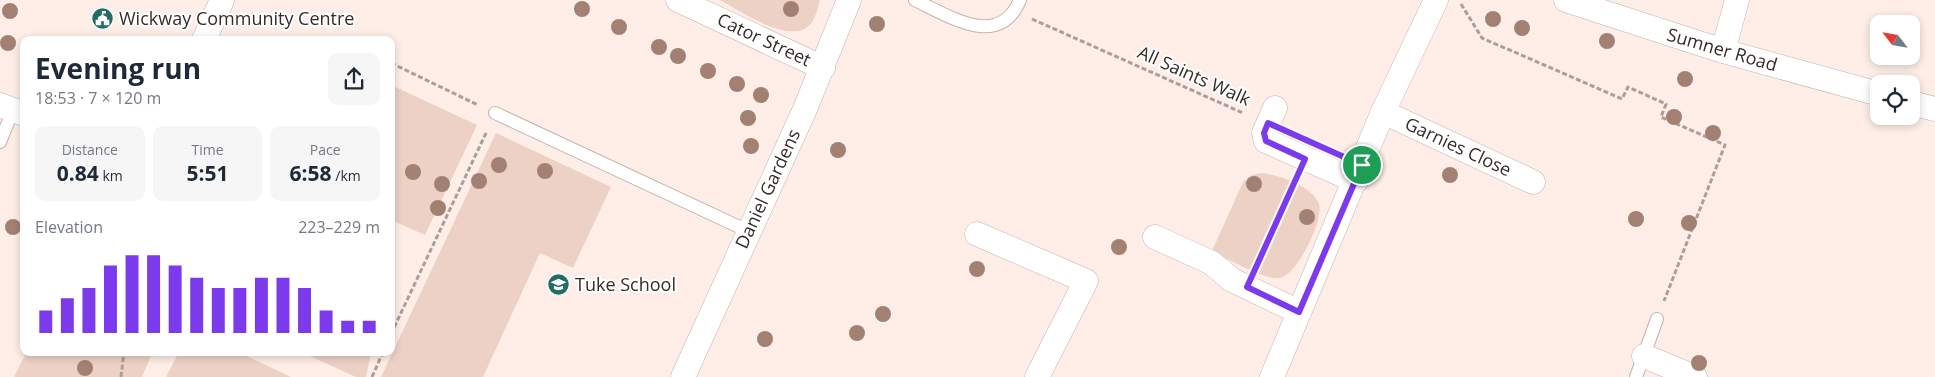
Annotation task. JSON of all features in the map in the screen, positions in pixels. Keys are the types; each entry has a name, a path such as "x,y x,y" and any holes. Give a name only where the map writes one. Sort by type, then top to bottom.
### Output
{"street":[{"path":"206,36 222,0"},
{"name":"Cator Street","path":"678,0 823,68"},
{"name":"Daniel Gardens","path":"683,377 823,68 849,0"},
{"name":"Garnies Close","path":"1272,377 1356,181 1383,112 1436,0"},
{"name":"Sumner Road","path":"1566,0 1723,51 1870,92"},
{"path":"1723,51 1737,0"},
{"path":"1920,105 1935,109"},
{"name":"Garnies Close","path":"1383,112 1533,182"},
{"path":"1271,116 1264,133 1266,141 1356,181"},
{"path":"977,234 1086,281 1037,377"},
{"path":"1155,237 1212,264 1232,280 1299,312"},
{"path":"1640,367 1695,377"}],"lane":[{"path":"915,0 972,26 997,26 1018,6"},
{"path":"0,142 12,109"},
{"path":"495,113 748,231"},
{"path":"1640,367 1658,319"}],"path":[{"path":"1454,0 1463,4 1482,38 1622,99 1628,87 1666,104 1661,117 1725,145 1658,319"},
{"name":"All Saints Walk","path":"1018,6 1271,116"},
{"path":"395,65 495,113 395,326"},
{"path":"1247,287 1305,159"},
{"path":"121,377 124,356"},
{"path":"372,377 381,356"}],"shaded area":[{"path":"720,0 820,0 812,22 804,29 793,31 780,30 766,25"},
{"path":"395,87 477,125 425,235 395,222"},
{"path":"496,133 611,187 573,268 540,253 483,377 381,377 391,356 395,356 395,347"},
{"path":"1260,173 1294,182 1310,192 1319,204 1318,222 1308,246 1294,267 1280,278 1256,273 1212,251 1243,182 1252,175"},
{"path":"24,356 151,356 142,377 14,377"},
{"path":"177,356 246,356 291,377 166,377"},
{"path":"310,356 370,356 366,377 356,377"}],"place":[{"name":"Wickway Community Centre","path":"103,19"},
{"name":"Tuke School","path":"559,285"}],"route":[{"path":"1268,123 1362,165 1299,312 1247,287 1305,159 1266,141 1264,133 1268,123"}]}
